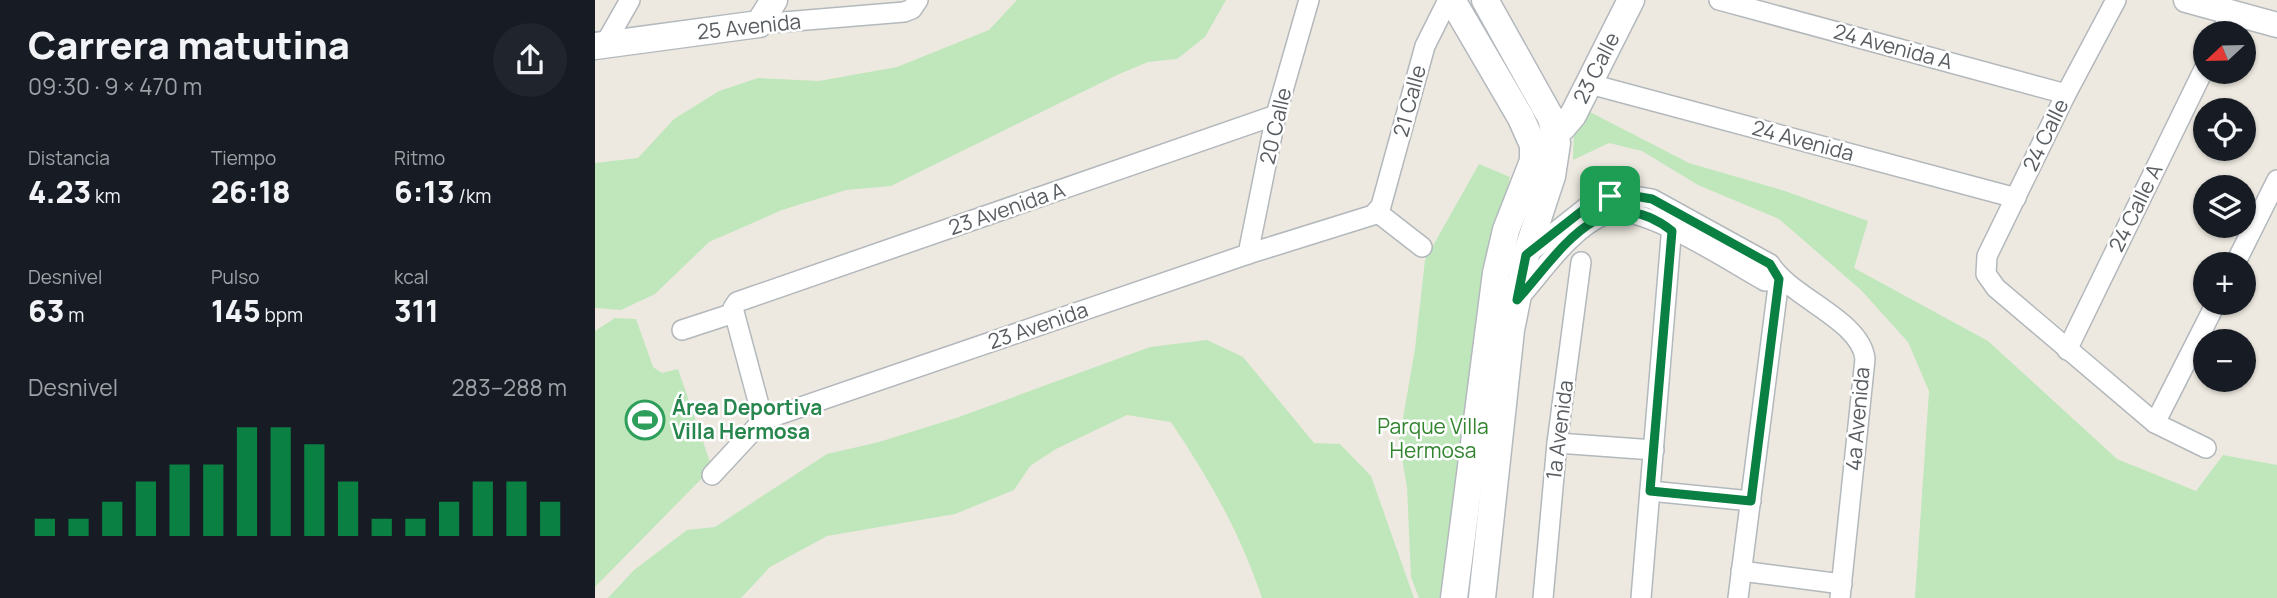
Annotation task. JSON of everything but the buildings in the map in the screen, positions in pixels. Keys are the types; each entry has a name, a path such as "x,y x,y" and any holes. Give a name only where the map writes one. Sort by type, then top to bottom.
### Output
{"main road":[{"path":"759,24 773,0"},
{"path":"1450,0 1521,118 1534,153 1506,230 1496,273 1454,598"},
{"path":"1482,598 1499,425 1517,300 1526,255 1556,159 1555,130 1551,118 1485,0"},
{"name":"23 Calle","path":"1555,130 1568,122 1590,84 1631,0"},
{"name":"25 Avenida","path":"600,45 759,24"}],"street":[{"path":"600,45 630,0"},
{"name":"20 Calle","path":"1248,254 1276,115 1309,0"},
{"name":"21 Calle","path":"1379,209 1425,46 1450,0"},
{"name":"24 Avenida A","path":"1719,0 2066,94"},
{"name":"24 Calle","path":"2067,350 1996,288 1986,274 1987,256 2066,94 2116,0"},
{"path":"2186,0 2223,21"},
{"name":"25 Avenida","path":"759,24 911,6"},
{"path":"2256,24 2277,25"},
{"name":"24 Avenida","path":"1590,84 2016,198"},
{"name":"24 Calle A","path":"2067,350 2197,84"},
{"name":"23 Avenida A","path":"682,330 735,307 1276,115"},
{"path":"2241,252 2277,180"},
{"name":"4a Avenida","path":"1526,255 1546,242 1582,209 1600,199 1631,194 1652,199 1673,222"},
{"path":"1379,209 1422,247"},
{"name":"23 Avenida","path":"712,475 763,420 1248,254 1361,221 1379,209"},
{"name":"4a Avenida","path":"1517,300 1576,234 1607,213 1628,211 1673,222 1770,264 1779,279 1853,333 1864,352 1841,591"},
{"path":"1640,598 1673,222"},
{"name":"1a Avenida","path":"1543,598 1557,443 1581,262"},
{"path":"1738,598 1779,279"},
{"path":"735,307 763,420"},
{"path":"2155,423 2210,315"},
{"path":"2067,350 2155,423 2206,448"},
{"path":"1557,443 1654,450"},
{"path":"1650,491 1751,501"},
{"path":"1741,571 1841,591"}],"green space":[{"path":"1017,0 1226,0 1205,37 1177,59 1148,62 1117,75 891,186 846,190 782,210 709,242 655,294 621,310 595,308 595,163 638,158 674,119 719,91 758,78 819,81 897,67 989,30"},
{"path":"1588,111 1689,163 1785,191 1868,221 1854,268 1988,341 2117,459 2196,491 2223,455 2277,465 2277,598 1915,598 1929,391 1908,342 1861,290 1779,219 1698,185 1642,151 1609,143 1573,160 1574,128"},
{"name":"Parque Villa Hermosa","path":"1479,164 1510,177 1489,260 1446,598 1419,598 1411,577 1407,487 1399,441 1415,349 1425,260"},
{"name":"Área Deportiva Villa Hermosa","path":"615,318 636,319 653,367 662,373 678,369 712,468 595,587 595,331"},
{"path":"1207,340 1243,357 1314,443 1340,444 1371,476 1414,598 1262,598 1223,507 1171,422 1127,415 1056,449 1030,466 1014,490 955,514 827,536 770,567 741,598 608,598 634,570 687,530 715,527 827,454 879,442 959,417 1150,347"}],"place":[{"name":"Área Deportiva Villa Hermosa","path":"645,420"}],"route":[{"path":"1631,194 1652,199 1673,213 1770,264 1779,279 1751,501 1650,491 1672,231 1647,215 1620,210 1607,213 1576,234 1517,300 1526,255 1546,242 1582,209 1610,196 1631,194"}]}
